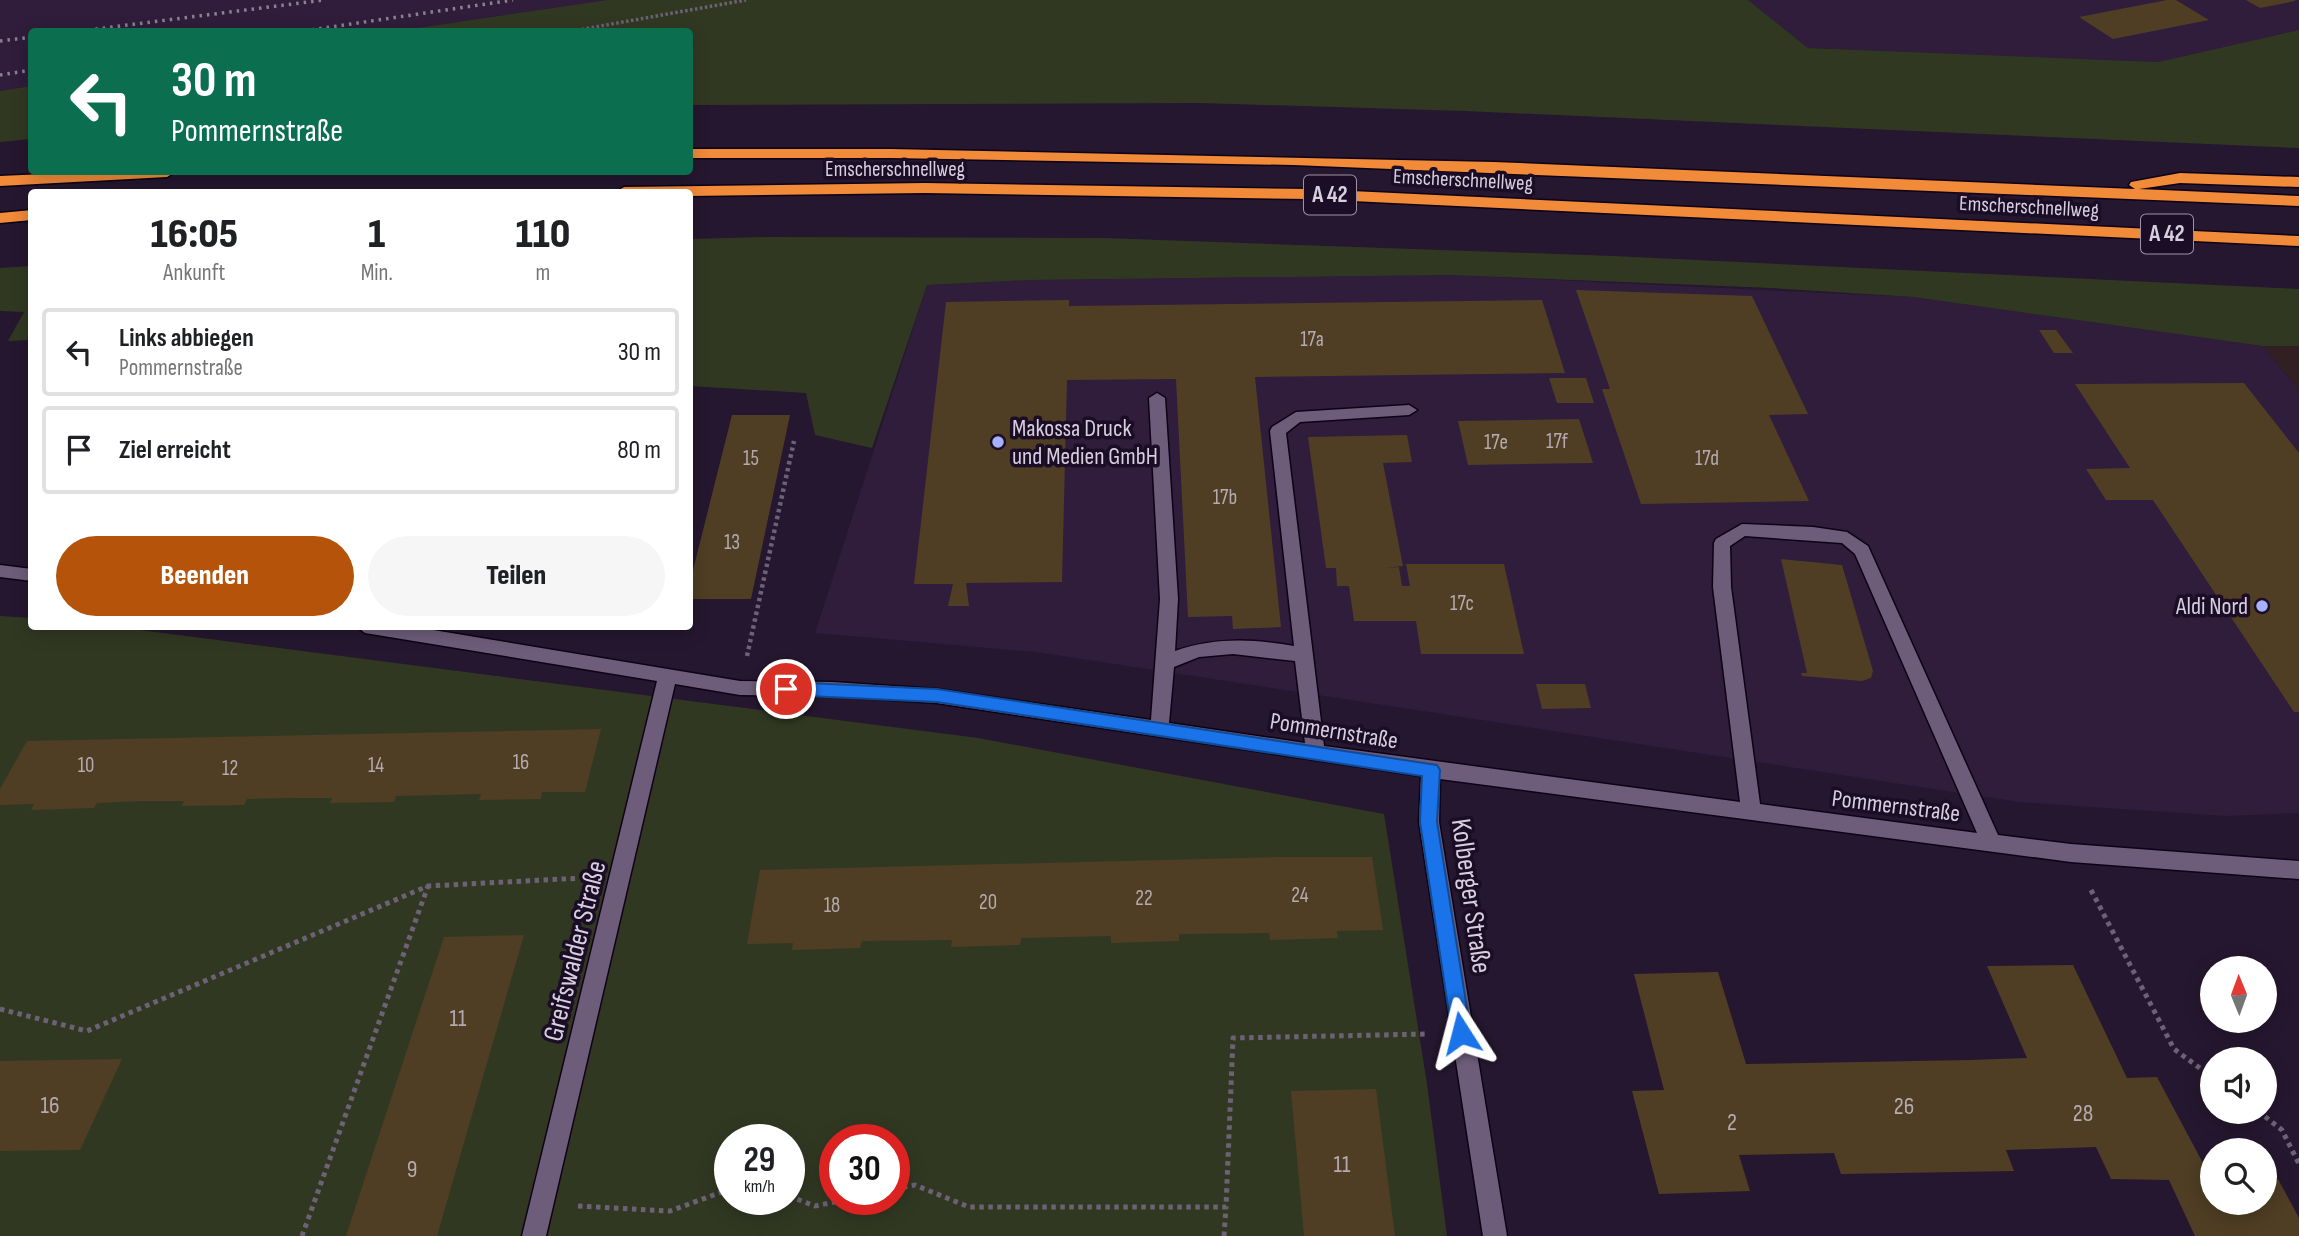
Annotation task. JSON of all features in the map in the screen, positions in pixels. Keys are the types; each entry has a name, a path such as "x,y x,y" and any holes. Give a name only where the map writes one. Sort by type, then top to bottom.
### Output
{"highway":[{"name":"Emscherschnellweg","path":"693,154 923,152 1167,155 2299,201"},
{"path":"0,181 111,175"},
{"path":"2098,192 2180,178 2299,182"},
{"name":"Emscherschnellweg","path":"693,191 925,188 1309,194 2299,241"},
{"path":"0,218 28,215"}],"street":[{"path":"1157,398 1169,599 1159,730"},
{"path":"1315,752 1279,431 1296,417 1409,411"},
{"path":"1751,812 1722,587 1722,542 1742,530 1813,533 1847,538 1861,550 1992,843"},
{"path":"2,574 28,575"},
{"name":"Pommernstraße","path":"388,630 740,688 832,689 937,696 1431,770 1992,843 2071,853 2299,870"},
{"path":"1166,663 1186,652 1247,644 1303,655"},
{"name":"Greifswalder Straße","path":"534,1236 622,876 667,678"},
{"name":"Kolberger Straße","path":"1431,770 1429,822 1461,1033 1496,1236"}],"path":[{"path":"589,28 746,0"},
{"path":"740,688 794,441"},
{"path":"2071,853 2174,1049 2200,1068"},
{"path":"0,1009 86,1031 428,886 622,876"},
{"path":"302,1236 428,886"},
{"path":"1224,1236 1233,1038 1461,1033"},
{"path":"2274,1124 2282,1130 2299,1164"},
{"path":"910,1186 915,1185 969,1207 1226,1207"},
{"path":"542,1204 670,1211 714,1195"}],"shaded area":[{"path":"0,0 607,0 417,28 28,28 28,86 0,91"},
{"path":"1748,0 2299,0 2299,30 2158,62 1808,48"},
{"path":"1449,275 1912,297 2263,346 2299,390 2299,813 2226,816 2019,802 1036,652 815,633 927,285 1030,280"},
{"path":"2263,346 2299,346 2299,390"}],"green space":[{"path":"607,0 1748,0 1808,48 2158,62 2299,30 2299,148 1465,111 1201,103 693,105 693,28 417,28"},
{"path":"28,86 28,139 0,142 0,91"},
{"path":"1103,238 1613,256 2299,289 2299,346 2263,346 1913,297 1772,288 1449,275 1030,280 927,285 872,448 815,435 806,393 693,386 693,239"},
{"path":"28,266 28,340 8,341 24,312 0,311 0,268"},
{"path":"0,616 28,618 28,630 139,630 978,738 1384,814 1427,1084 1447,1236 0,1236"}],"building":[{"path":"2176,0 2209,20 2113,39 2079,17"},
{"path":"2246,0 2295,0 2295,1 2260,8"},
{"path":"1576,290 1752,296 1808,414 1769,415 1809,501 1641,504 1602,389 1610,389"},
{"path":"1069,300 1069,306 1542,300 1565,373 1255,377 1281,627 1233,629 1232,616 1188,617 1176,379 1067,380 1062,582 966,583 969,606 948,606 953,584 914,584 946,302"},
{"path":"2039,330 2056,330 2073,353 2054,353"},
{"path":"1549,378 1586,378 1594,403 1557,403"},
{"name":"Aldi Nord","path":"2244,383 2299,453 2299,712 2294,712 2153,500 2106,500 2086,469 2130,468 2075,384"},
{"path":"732,415 790,415 751,599 693,599 693,570"},
{"path":"1579,419 1593,463 1468,465 1458,421"},
{"path":"1407,435 1412,462 1383,463 1403,566 1385,568 1399,567 1402,586 1410,586 1406,564 1504,564 1524,654 1421,654 1416,621 1354,621 1349,586 1337,586 1336,568 1326,568 1308,437"},
{"path":"1840,558 1873,671 1871,678 1862,681 1802,676 1801,673 1807,673 1781,559 1842,565"},
{"path":"1536,684 1585,684 1591,708 1542,709"},
{"path":"601,729 585,792 542,792 541,799 479,800 481,794 396,796 394,802 330,803 332,798 290,798 247,799 244,805 182,806 184,801 140,801 97,803 94,808 31,810 34,804 0,805 0,789 27,741"},
{"path":"1372,857 1383,930 1337,931 1338,938 1270,940 1269,933 1179,934 1179,941 1111,943 1111,936 1021,938 1020,945 951,947 952,940 862,941 860,948 792,950 793,943 747,944 760,870"},
{"path":"524,935 437,1236 346,1236 444,937"},
{"path":"2073,965 2127,1078 2157,1077 2200,1158 2200,1215 2277,1215 2278,1179 2299,1218 2299,1236 2195,1236 2169,1180 2111,1179 2096,1147 2006,1150 2014,1171 1841,1174 1834,1153 1739,1155 1750,1191 1659,1194 1632,1091 1664,1090 1634,974 1718,972 1746,1064 2027,1058 1987,966"},
{"path":"122,1059 80,1150 0,1151 0,1061"},
{"path":"1376,1089 1395,1236 1304,1236 1291,1091"}],"railway":[{"path":"104,28 324,0"},
{"path":"324,28 513,0"},
{"path":"0,41 28,38"},
{"path":"0,75 28,71"}],"place":[{"name":"Makossa Druck und Medien GmbH","path":"998,442"},
{"name":"Aldi Nord","path":"2262,606"}],"route":[{"path":"786,689 832,689 937,696 1431,770 1429,822 1461,1033"}]}
